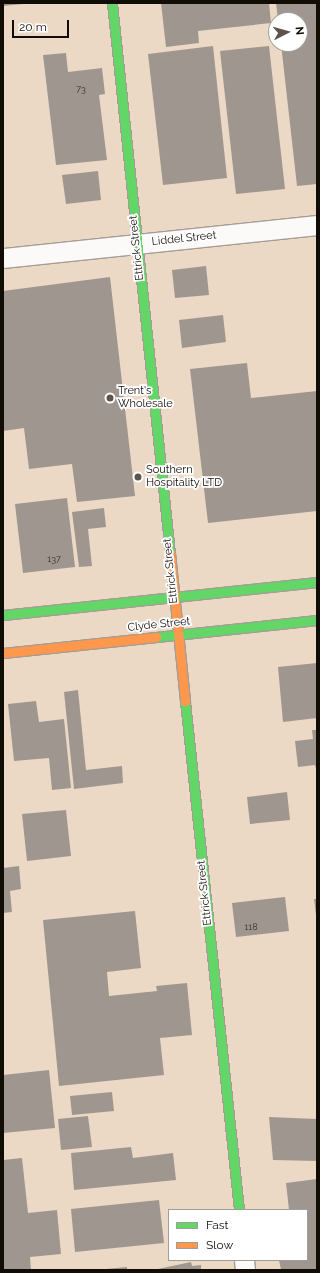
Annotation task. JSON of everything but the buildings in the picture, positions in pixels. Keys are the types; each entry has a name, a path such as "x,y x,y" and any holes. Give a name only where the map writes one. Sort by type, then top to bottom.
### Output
{"main road":[{"name":"Ettrick Street","path":"112,3 136,244 239,1209"},
{"path":"3,615 317,582"},
{"name":"Clyde Street","path":"3,653 317,620"}],"street":[{"name":"Liddel Street","path":"3,258 317,225"}],"shaded area":[{"path":"3,3 317,3 317,1270 3,1270"}],"traffic: fast":[{"path":"112,3 170,553"},
{"path":"3,615 317,582"},
{"path":"156,637 317,620"},
{"path":"185,701 239,1209"}],"traffic: slow":[{"path":"170,553 185,701"},
{"path":"3,653 156,637"}],"place":[{"name":"Trent's Wholesale","path":"110,398"},
{"name":"Southern Hospitality LTD","path":"138,477"}]}
